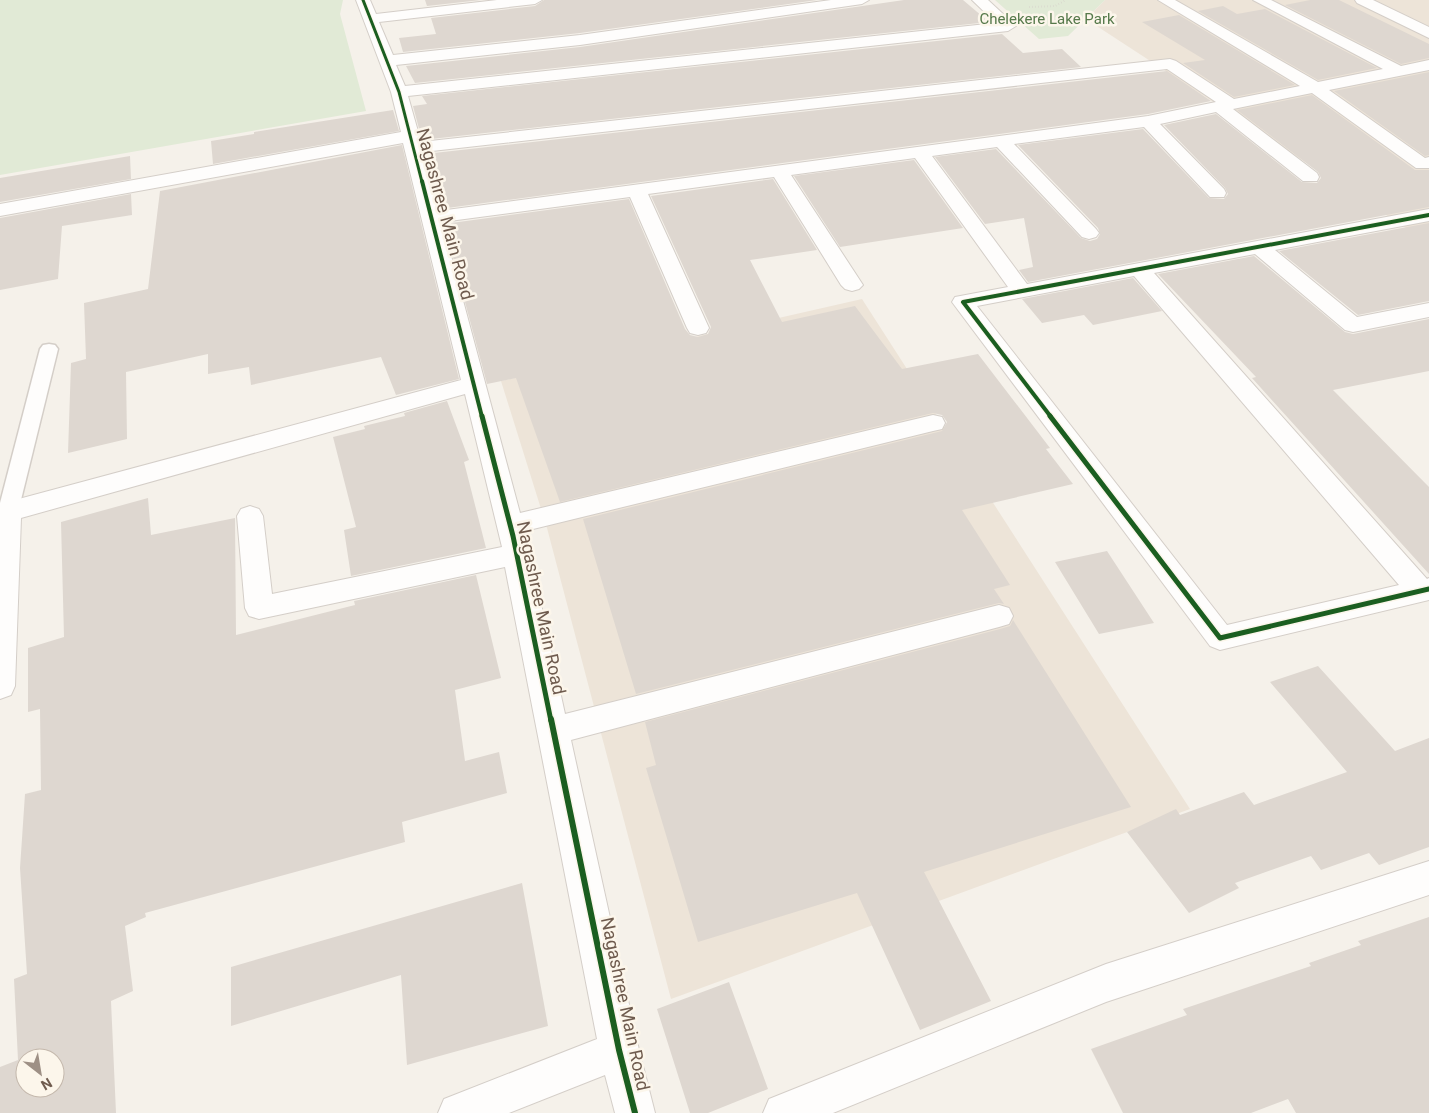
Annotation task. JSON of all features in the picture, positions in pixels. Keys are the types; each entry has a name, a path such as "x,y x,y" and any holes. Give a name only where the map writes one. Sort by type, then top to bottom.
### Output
{"street":[{"path":"367,10 535,0"},
{"path":"386,61 580,40 862,0"},
{"path":"399,92 1008,26 979,0"},
{"path":"1166,0 1316,88 1422,164 1429,162"},
{"path":"1260,0 1400,71"},
{"path":"1362,0 1429,33"},
{"name":"Nagashree Main Road","path":"367,10 399,92 517,554 619,1050 635,1113"},
{"path":"0,210 411,142 1170,64 1225,106 1310,177"},
{"path":"432,218 1148,121 1429,65"},
{"path":"1148,121 1217,193"},
{"path":"1002,142 1089,233"},
{"path":"920,152 1022,291"},
{"path":"779,170 852,285"},
{"path":"636,190 698,328"},
{"path":"1140,269 1425,590 1220,638 963,302 1429,215"},
{"path":"1258,247 1353,325 1429,310"},
{"path":"0,686 4,513 474,384"},
{"path":"510,526 933,422"},
{"path":"250,516 259,608 517,554"},
{"path":"553,731 999,616"},
{"path":"783,1113 1106,983 1429,878"},
{"path":"458,1113 619,1050"}],"lane":[{"path":"4,513 49,349"}],"path":[{"path":"1028,7 1054,6 1066,0"}],"shaded area":[{"path":"1105,0 1429,0 1429,243 1086,19"},
{"path":"862,299 1190,809 671,999 547,528 501,381"}],"green space":[{"path":"0,0 343,0 340,14 366,111 0,175"},
{"name":"Chelekere Lake Park","path":"995,0 1105,0 1068,36 1039,39"}],"building":[{"path":"425,0 481,0 427,6"},
{"path":"544,0 817,0 580,33 403,52 399,38 436,34 431,18 535,6"},
{"path":"904,0 963,0 989,22 415,83 406,66 580,47"},
{"path":"1310,0 1339,0 1429,44 1429,58 1401,64 1285,5"},
{"path":"1223,6 1237,14 1265,9 1377,68 1318,80 1198,11"},
{"path":"1179,15 1295,85 1234,97 1183,63 1205,60 1142,22"},
{"path":"1002,34 1023,53 1062,49 1081,67 422,140 413,106 427,104 422,96"},
{"path":"1167,71 1211,101 1148,114 440,209 425,154"},
{"path":"1429,72 1429,155 1425,156 1334,91"},
{"path":"1312,95 1415,170 1429,170 1429,207 1028,282 1019,270 1033,267 1024,218 985,224 935,157 996,149 1081,238 1090,241 1097,239 1100,234 1098,228 1018,145 1143,129 1209,198 1224,199 1228,194 1225,188 1164,125 1216,114 1302,182 1317,183 1321,178 1318,172 1237,110"},
{"path":"393,110 399,131 213,164 211,141 254,134 254,132"},
{"path":"402,145 459,379 396,395 381,357 251,385 249,367 208,374 208,354 126,372 127,439 68,453 71,363 86,359 84,303 148,289 160,191"},
{"path":"130,156 131,179 0,202 0,178"},
{"path":"914,160 963,228 840,247 794,176"},
{"path":"773,179 817,250 750,260 782,322 855,306 902,369 978,354 1050,448 1046,449 1073,484 962,510 1010,585 994,589 1004,604 999,603 636,694 583,519 942,431 947,422 942,415 933,413 560,502 516,378 487,384 444,224 629,199 685,329 690,335 698,337 708,334 711,327 651,196"},
{"path":"131,194 132,215 62,226 58,279 0,290 0,218"},
{"path":"1429,223 1429,301 1358,315 1279,251"},
{"path":"1254,256 1345,332 1353,334 1429,319 1429,371 1333,390 1429,487 1429,574 1252,378 1256,377 1158,274"},
{"path":"1133,278 1162,311 1093,325 1084,315 1042,323 1022,299"},
{"path":"447,401 469,460 464,462 486,548 351,576 344,530 356,527 333,437 365,429 364,426 405,416 404,413"},
{"path":"148,498 151,535 235,518 236,635 355,605 354,601 476,575 501,678 455,690 465,761 499,752 507,793 402,822 405,842 145,913 146,917 125,926 133,991 111,1001 116,1113 0,1113 0,1067 15,1061 15,1098 65,1098 65,1048 17,1048 14,979 27,974 20,868 25,794 41,790 40,709 28,712 28,648 64,637 61,522"},
{"path":"1107,551 1154,623 1099,634 1055,562"},
{"path":"1013,620 1131,807 924,872 991,1001 920,1030 857,893 698,942 646,768 656,765 645,722 1000,629 1010,626"},
{"path":"1318,666 1395,751 1429,738 1429,847 1379,865 1369,853 1321,870 1311,856 1235,883 1239,888 1189,913 1127,832 1176,809 1180,815 1244,792 1254,805 1347,772 1270,682"},
{"path":"522,883 548,1026 407,1065 401,975 231,1026 231,967"},
{"path":"1429,917 1429,1113 1296,1113 1288,1099 1251,1113 1123,1113 1091,1049 1187,1015 1183,1009 1311,966 1309,963 1361,945 1358,941"},
{"path":"729,982 768,1089 708,1113 690,1113 657,1009"}],"cycle path":[{"path":"363,0 399,92 513,536 619,1050 635,1113"},
{"path":"1429,215 963,302 1220,638 1429,589"}]}
